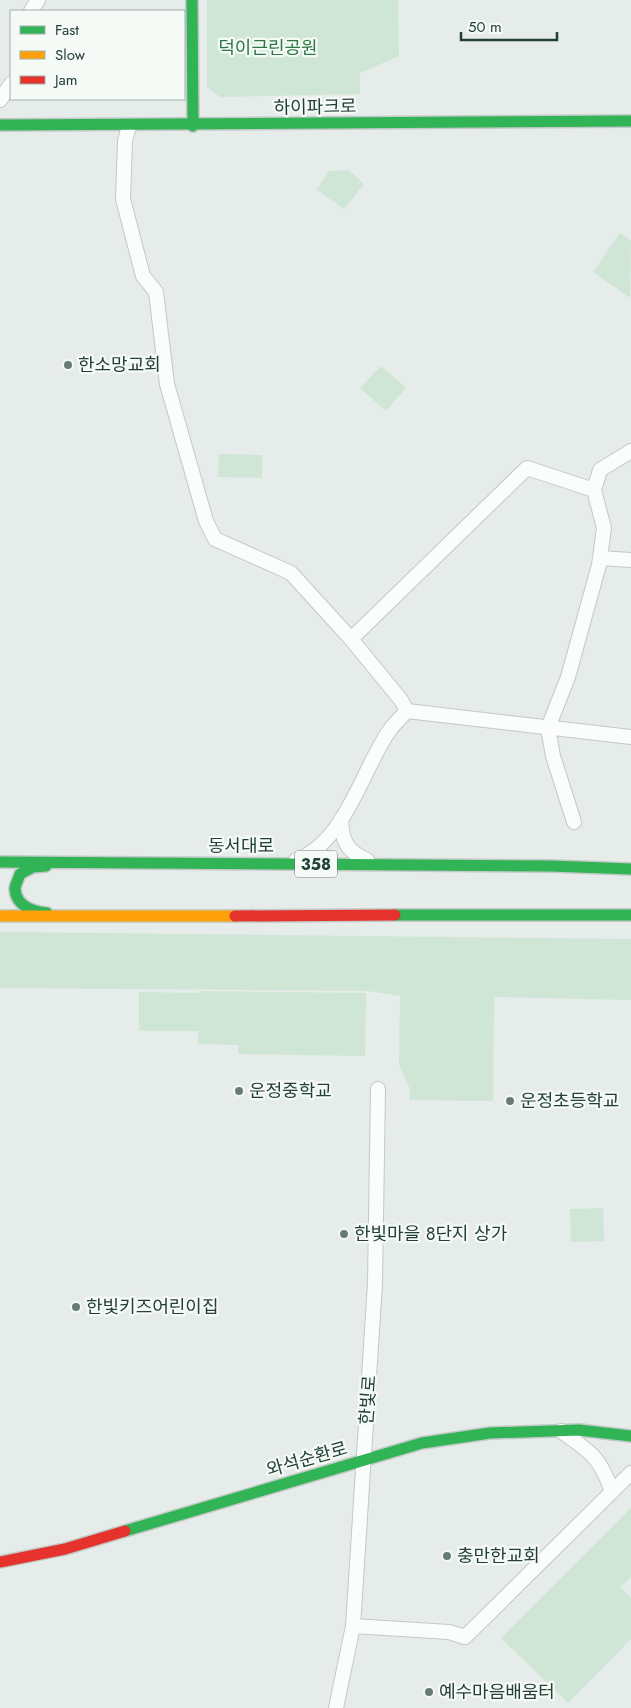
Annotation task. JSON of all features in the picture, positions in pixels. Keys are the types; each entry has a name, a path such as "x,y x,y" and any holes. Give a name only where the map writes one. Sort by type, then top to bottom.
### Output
{"main road":[{"path":"192,0 193,126"},
{"name":"하이파크로","path":"0,125 193,126 631,121"},
{"name":"동서대로","path":"0,862 631,867"},
{"path":"71,916 35,912 20,903 15,889 20,874 33,867 73,863"},
{"path":"0,916 631,917"},
{"name":"와석순환로","path":"0,1562 65,1548 364,1460 432,1442 490,1433 561,1430 579,1430 631,1436"}],"street":[{"path":"0,100 10,85"},
{"path":"129,126 125,141 123,199 143,276 156,292 167,384 206,521 215,539 291,573 351,638 401,700 407,711"},
{"path":"574,822 553,756 548,728 568,677 600,558 604,528 594,490 600,470 631,451"},
{"path":"351,638 527,468 594,490"},
{"path":"600,558 631,560"},
{"path":"407,711 631,737"},
{"path":"277,864 298,859 316,850 340,819 389,731 407,711"},
{"path":"340,819 341,836 346,848 368,861 396,865"},
{"name":"한빛로","path":"336,1708 353,1626 375,1283 378,1090"},
{"path":"561,1430 590,1452 604,1468 612,1492"},
{"path":"353,1626 449,1632 465,1637 631,1473"}],"green space":[{"name":"덕이근린공원","path":"207,0 398,0 399,56 360,73 360,94 220,97 207,87"},
{"path":"349,170 364,184 344,209 317,190 329,171"},
{"path":"620,233 631,241 630,298 593,272"},
{"path":"381,366 406,388 386,411 360,388"},
{"path":"219,454 262,455 262,478 218,477"},
{"path":"0,932 631,939 631,1000 494,997 493,1101 409,1100 410,1089 399,1065 400,996 368,991 0,988"},
{"path":"199,991 366,993 365,1056 238,1054 238,1045 198,1044 198,1031 139,1031 139,992 198,993"},
{"path":"603,1208 604,1241 571,1242 570,1209"},
{"path":"631,1508 631,1577 621,1587 631,1598 631,1639 568,1703 501,1638"}],"traffic: fast":[{"path":"192,0 193,126"},
{"path":"0,125 631,121"},
{"path":"0,862 551,866 631,869"},
{"path":"46,866 33,867 20,874 15,889 18,900 22,904 36,911 47,913"},
{"path":"395,915 631,915"},
{"path":"125,1531 422,1443 490,1433 579,1430 631,1436"}],"traffic: slow":[{"path":"0,916 235,916"}],"traffic: jam":[{"path":"235,916 395,915"},
{"path":"0,1562 65,1549 125,1531"}],"place":[{"name":"한소망교회","path":"68,365"},
{"name":"운정중학교","path":"239,1091"},
{"name":"운정초등학교","path":"510,1101"},
{"name":"한빛마을 8단지 상가","path":"344,1234"},
{"name":"한빛키즈어린이집","path":"76,1307"},
{"name":"충만한교회","path":"447,1556"},
{"name":"예수마음배움터","path":"429,1692"}]}
